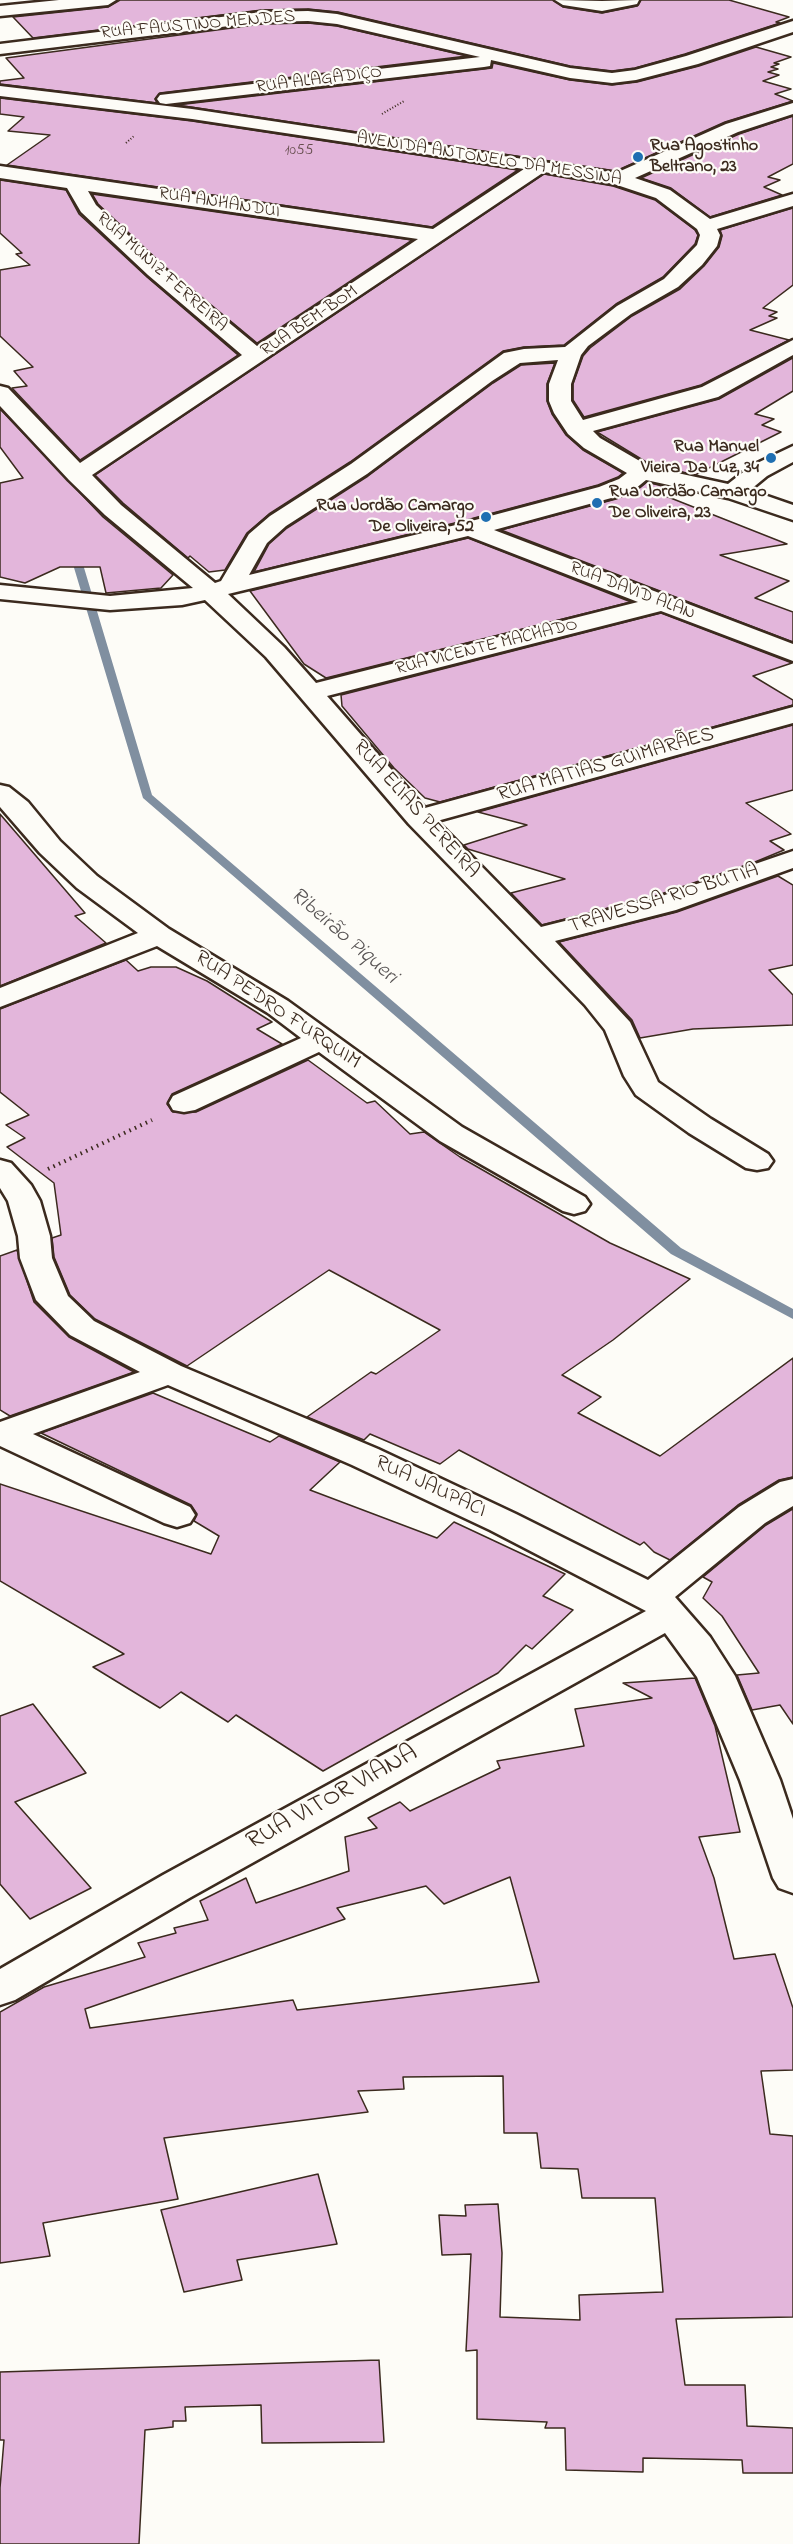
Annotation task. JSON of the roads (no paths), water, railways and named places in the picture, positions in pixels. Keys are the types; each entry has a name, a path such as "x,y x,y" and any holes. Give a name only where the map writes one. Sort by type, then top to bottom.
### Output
{"street":[{"path":"0,11 108,0"},
{"path":"563,0 602,6 631,0"},
{"name":"RUA FAUSTINO MENDES","path":"0,49 54,40 292,16 337,20 507,60 570,73 612,78 636,75 692,60 793,26"},
{"name":"RUA ALAGADIÇO","path":"131,106 200,94 507,60"},
{"name":"AVENIDA ANTONELO DA MESSINA","path":"0,92 131,106 618,179 663,194 690,212 708,231"},
{"path":"618,179 732,128 793,108"},
{"name":"RUA BEM-BOM","path":"77,475 540,166"},
{"name":"RUA ANHANDUI","path":"0,172 437,236"},
{"name":"RUA MUNIZ FERREIRA","path":"74,182 88,208 96,216 155,271 257,357"},
{"path":"708,231 793,200"},
{"path":"708,231 793,216"},
{"path":"708,231 707,246 695,261 671,283 624,310 571,353 560,384 561,401 565,413 576,429 607,453 642,472 681,483 733,492 793,513"},
{"path":"576,429 710,392 793,346"},
{"path":"221,590 253,544 278,521 359,469 484,376 512,358 524,355 571,353"},
{"name":"RUA ELIAS PEREIRA","path":"0,393 77,475 136,532 221,590 419,818 595,999 619,1028 639,1076 647,1088 700,1126 756,1161"},
{"path":"733,492 759,471 793,453"},
{"path":"0,592 110,603 182,598 470,529 607,492 627,484 642,472"},
{"name":"RUA DAVID ALAN","path":"470,529 793,653"},
{"name":"RUA VICENTE MACHADO","path":"311,692 662,603"},
{"name":"RUA MATIAS GUIMARÃES","path":"419,818 793,715"},
{"name":"RUA PEDRO FURQUIM","path":"0,793 18,808 50,847 87,882 159,935 278,1007 451,1134 574,1204"},
{"name":"TRAVESSA RIO BUTIA","path":"534,938 666,904 793,859"},
{"path":"0,999 159,935"},
{"path":"184,1102 322,1039"},
{"name":"RUA JAUPACI","path":"7,1178 24,1201 43,1280 63,1313 82,1328 169,1373 366,1457 552,1546 660,1605 697,1646 716,1676 760,1780 793,1878"},
{"path":"0,1433 169,1373"},
{"path":"0,1433 177,1515"},
{"name":"RUA VITOR VIANA","path":"0,1989 660,1605 752,1515 793,1490"}],"waterway":[{"name":"Ribeirão Piqueri","path":"74,551 147,796 676,1251 793,1315"}],"place":[{"name":"Rua Agostinho Beltrano, 23","path":"638,157"},
{"name":"Rua Manuel Vieira Da Luz, 34","path":"771,458"},
{"name":"Rua Jordão Camargo De Oliveira, 23","path":"597,503"},
{"name":"Rua Jordão Camargo De Oliveira, 52","path":"486,517"}]}
